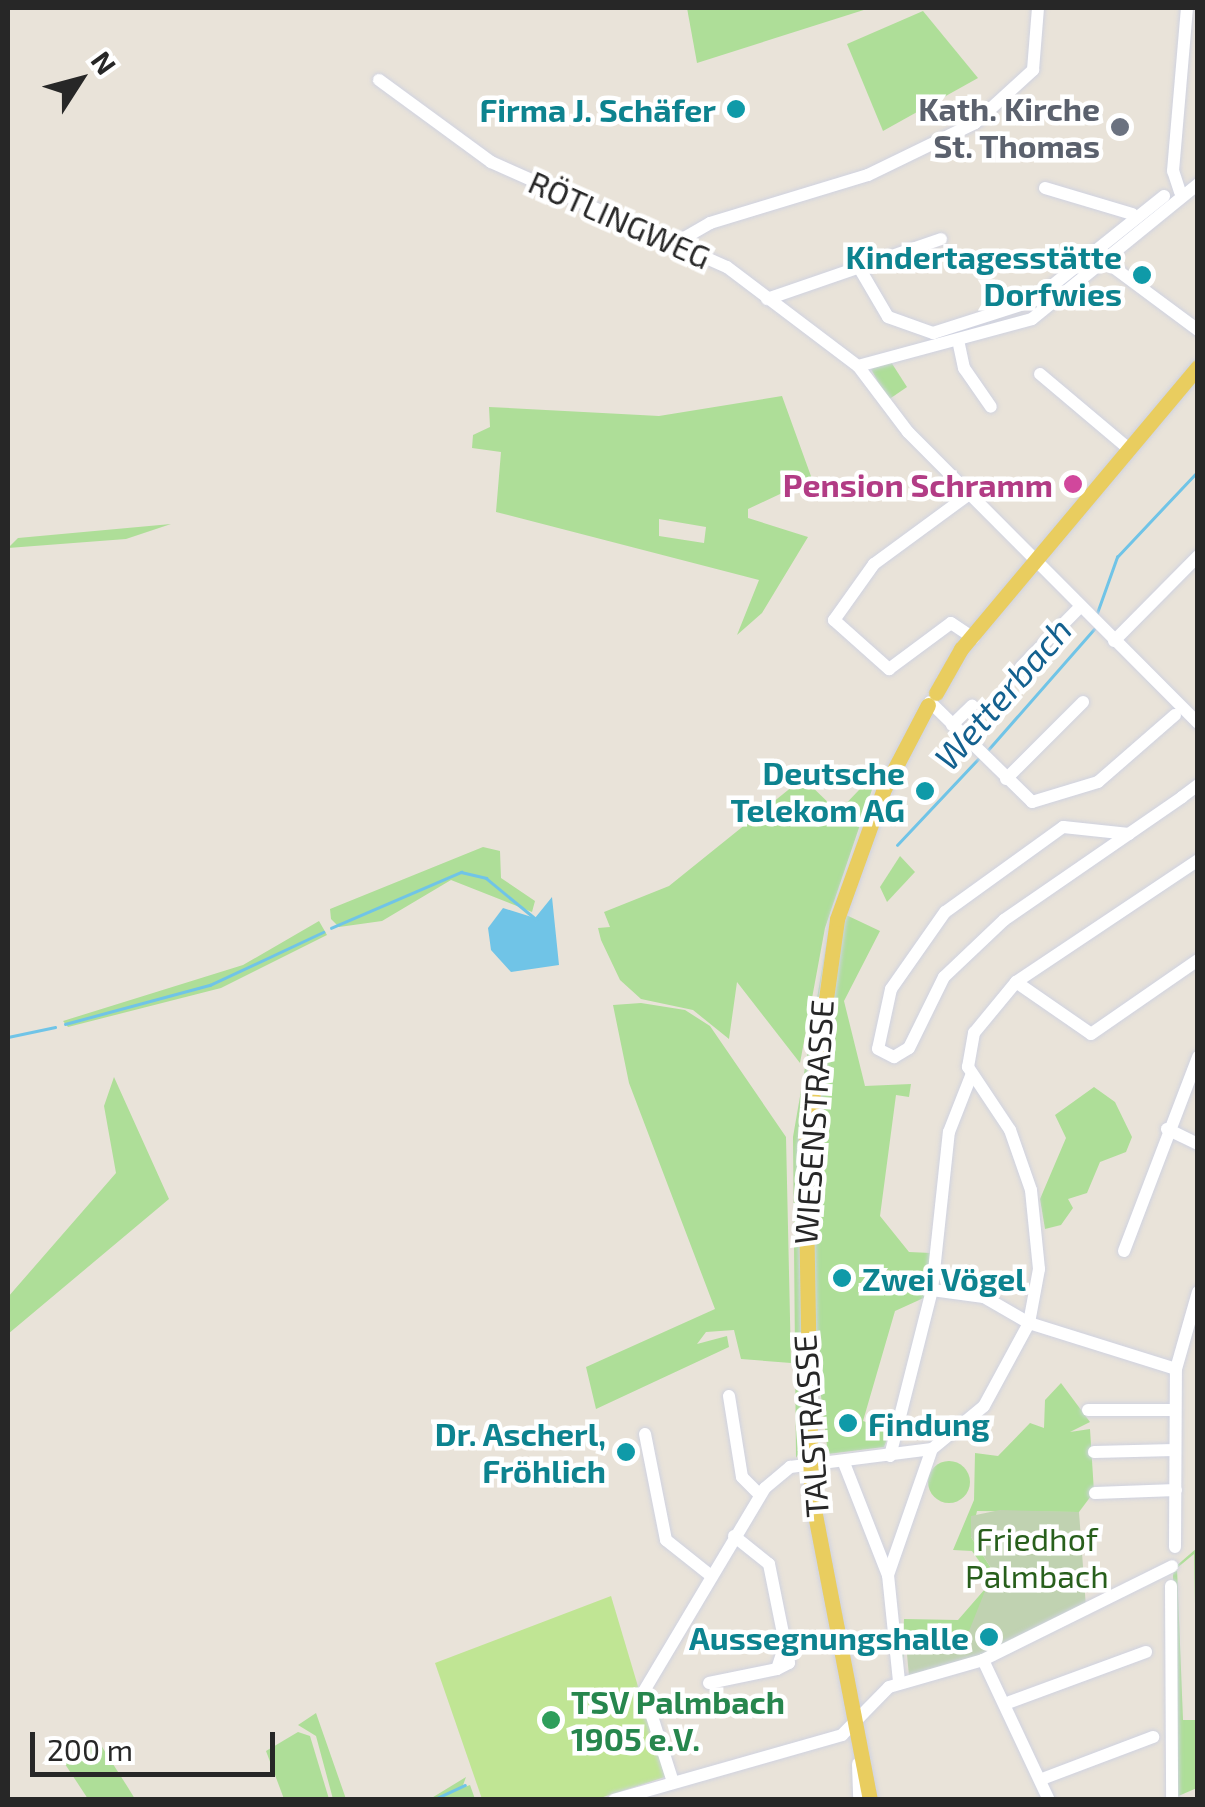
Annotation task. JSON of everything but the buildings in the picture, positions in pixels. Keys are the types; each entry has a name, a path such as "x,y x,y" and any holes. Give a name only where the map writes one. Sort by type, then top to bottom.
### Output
{"main road":[{"name":"WIESENSTRASSE","path":"804,1306 808,1097 824,978 856,858 929,704 970,642 1198,367"},
{"name":"TALSTRASSE","path":"804,1306 812,1465 834,1614 870,1800"}],"street":[{"path":"680,241 710,223 868,175 975,123 1033,70 1038,8"},
{"path":"1176,195 1173,171 1188,8"},
{"name":"RÖTLINGWEG","path":"379,80 491,162 680,241 858,366 968,494 1198,723"},
{"path":"861,271 888,316 933,333 1042,295 1132,214 1198,184"},
{"path":"1044,188 1132,214"},
{"path":"858,366 1032,319 1104,261 1176,195"},
{"path":"767,299 861,271 940,239"},
{"path":"1104,261 1198,330"},
{"path":"958,340 964,368 991,407"},
{"path":"1040,374 1128,448"},
{"path":"968,494 874,564 838,610 838,629 889,669 951,623 970,642"},
{"path":"1114,640 1196,562"},
{"path":"1021,667 1080,607"},
{"path":"1006,778 1082,702"},
{"path":"929,704 1032,802 1089,787 1175,714"},
{"path":"952,725 972,706"},
{"path":"1129,834 1064,828 944,912 879,1016 878,1050 900,1056 969,950 1198,785"},
{"path":"890,1456 932,1290 949,1132 969,1070 974,1033 1016,982 1198,860"},
{"path":"1016,982 1090,1034 1198,960"},
{"path":"1124,1251 1167,1129 1198,1056"},
{"path":"672,1779 644,1691 760,1496 790,1467 932,1449 984,1406 1029,1322 1039,1268 1031,1190 1010,1130 969,1070"},
{"path":"1167,1129 1198,1144"},
{"path":"932,1290 984,1297 1029,1322 1176,1369"},
{"path":"1176,1547 1176,1369 1198,1292"},
{"path":"729,1396 742,1477 760,1496"},
{"path":"1088,1410 1173,1410"},
{"path":"645,1434 666,1540 710,1575"},
{"path":"888,1575 932,1449"},
{"path":"1094,1452 1174,1450"},
{"path":"844,1462 888,1575 900,1682"},
{"path":"1095,1492 1176,1490"},
{"path":"709,1683 777,1670 789,1663 770,1564 734,1536"},
{"path":"614,1800 672,1779 856,1727 900,1682 984,1660 1172,1566"},
{"path":"1170,1586 1172,1800"},
{"path":"1010,1702 1146,1652"},
{"path":"984,1660 1010,1702 1049,1800"},
{"path":"1042,1779 1153,1738"},
{"name":"TALSTRASSE","path":"860,1800 864,1759"}],"green space":[{"path":"687,8 870,8 697,63"},
{"path":"923,11 978,78 883,131 847,44"},
{"path":"891,362 907,387 888,400 871,369"},
{"path":"782,396 812,479 748,509 748,518 808,537 762,613 737,635 759,580 496,512 501,452 472,448 473,435 490,427 489,407 659,416","holes":["659,519 706,527 704,543 659,536"]},
{"path":"171,524 126,539 8,548 18,538"},
{"path":"879,769 825,928 800,1063 737,982 729,1039 693,1010 641,999 620,980 598,928 610,927 604,912 669,886 803,778 838,812"},
{"path":"483,847 500,851 501,878 535,901 532,912 451,880 382,921 339,927 331,919 330,909"},
{"path":"900,856 915,872 887,902 880,887"},
{"path":"844,914 880,931 844,1001 865,1086 911,1084 909,1097 896,1095 880,1216 909,1252 931,1253 928,1296 895,1311 863,1421 891,1430 884,1447 828,1454 808,1289 813,1101"},
{"path":"319,921 327,935 221,988 68,1027 63,1021 243,965"},
{"path":"829,929 806,1081 803,1446 796,1458 793,1137"},
{"path":"641,1003 685,1010 710,1026 786,1137 791,1363 741,1359 734,1330 706,1332 697,1344 727,1336 729,1347 596,1409 586,1367 715,1309 629,1083 613,1005"},
{"path":"114,1077 169,1199 8,1334 8,1297 116,1173 104,1106"},
{"path":"1094,1087 1115,1102 1132,1137 1126,1152 1100,1162 1087,1193 1068,1199 1073,1208 1061,1225 1045,1229 1040,1199 1066,1138 1055,1115"},
{"path":"1061,1383 1090,1422 1070,1432 1090,1429 1094,1492 1079,1512 977,1511 971,1537 993,1571 987,1599 970,1631 906,1644 901,1670 904,1619 958,1620 985,1589 987,1572 972,1551 953,1550 974,1500 975,1453 998,1456 1030,1423 1044,1428 1045,1400"},
{"path":"949,1461 964,1467 970,1482 964,1497 949,1503 934,1497 928,1482 934,1467"},
{"name":"Friedhof Palmbach","path":"1000,1510 1079,1512 1086,1607 974,1658 909,1676 906,1644 969,1631 993,1571 971,1537 971,1516"},
{"path":"1197,1548 1197,1707 1194,1554 1177,1568 1183,1720 1197,1720 1197,1788 1176,1797 1173,1575 1175,1567"},
{"name":"TSV Palmbach 1905 e.V.","path":"611,1596 665,1777 597,1799 482,1799 435,1663"},
{"path":"316,1713 346,1799 333,1799 316,1736 298,1725"},
{"path":"298,1732 310,1736 329,1799 284,1799 266,1751"},
{"path":"97,1739 135,1799 88,1799 63,1761"},
{"path":"466,1777 462,1788 470,1785 475,1799 430,1799"}],"water":[{"path":"552,897 559,965 511,972 491,950 488,928 503,908 535,918"}],"waterway":[{"name":"Wetterbach","path":"1096,616 1117,557 1198,471"},
{"name":"Wetterbach","path":"987,751 1094,629"},
{"name":"Wetterbach","path":"897,845 978,759"},
{"path":"331,928 461,872 486,878 536,919"},
{"path":"65,1024 210,985 323,932"},
{"path":"8,1037 55,1027"},
{"path":"433,1800 465,1785"}],"place":[{"name":"Firma J. Schäfer","path":"736,109"},
{"name":"Kath. Kirche St. Thomas","path":"1120,127"},
{"name":"Kindertagesstätte Dorfwies","path":"1142,275"},
{"name":"Pension Schramm","path":"1073,484"},
{"name":"Deutsche Telekom AG","path":"925,791"},
{"name":"Zwei Vögel","path":"842,1278"},
{"name":"Findung","path":"848,1423"},
{"name":"Dr. Ascherl, Fröhlich","path":"626,1452"},
{"name":"Aussegnungshalle","path":"989,1637"},
{"name":"TSV Palmbach 1905 e.V.","path":"551,1720"}]}
